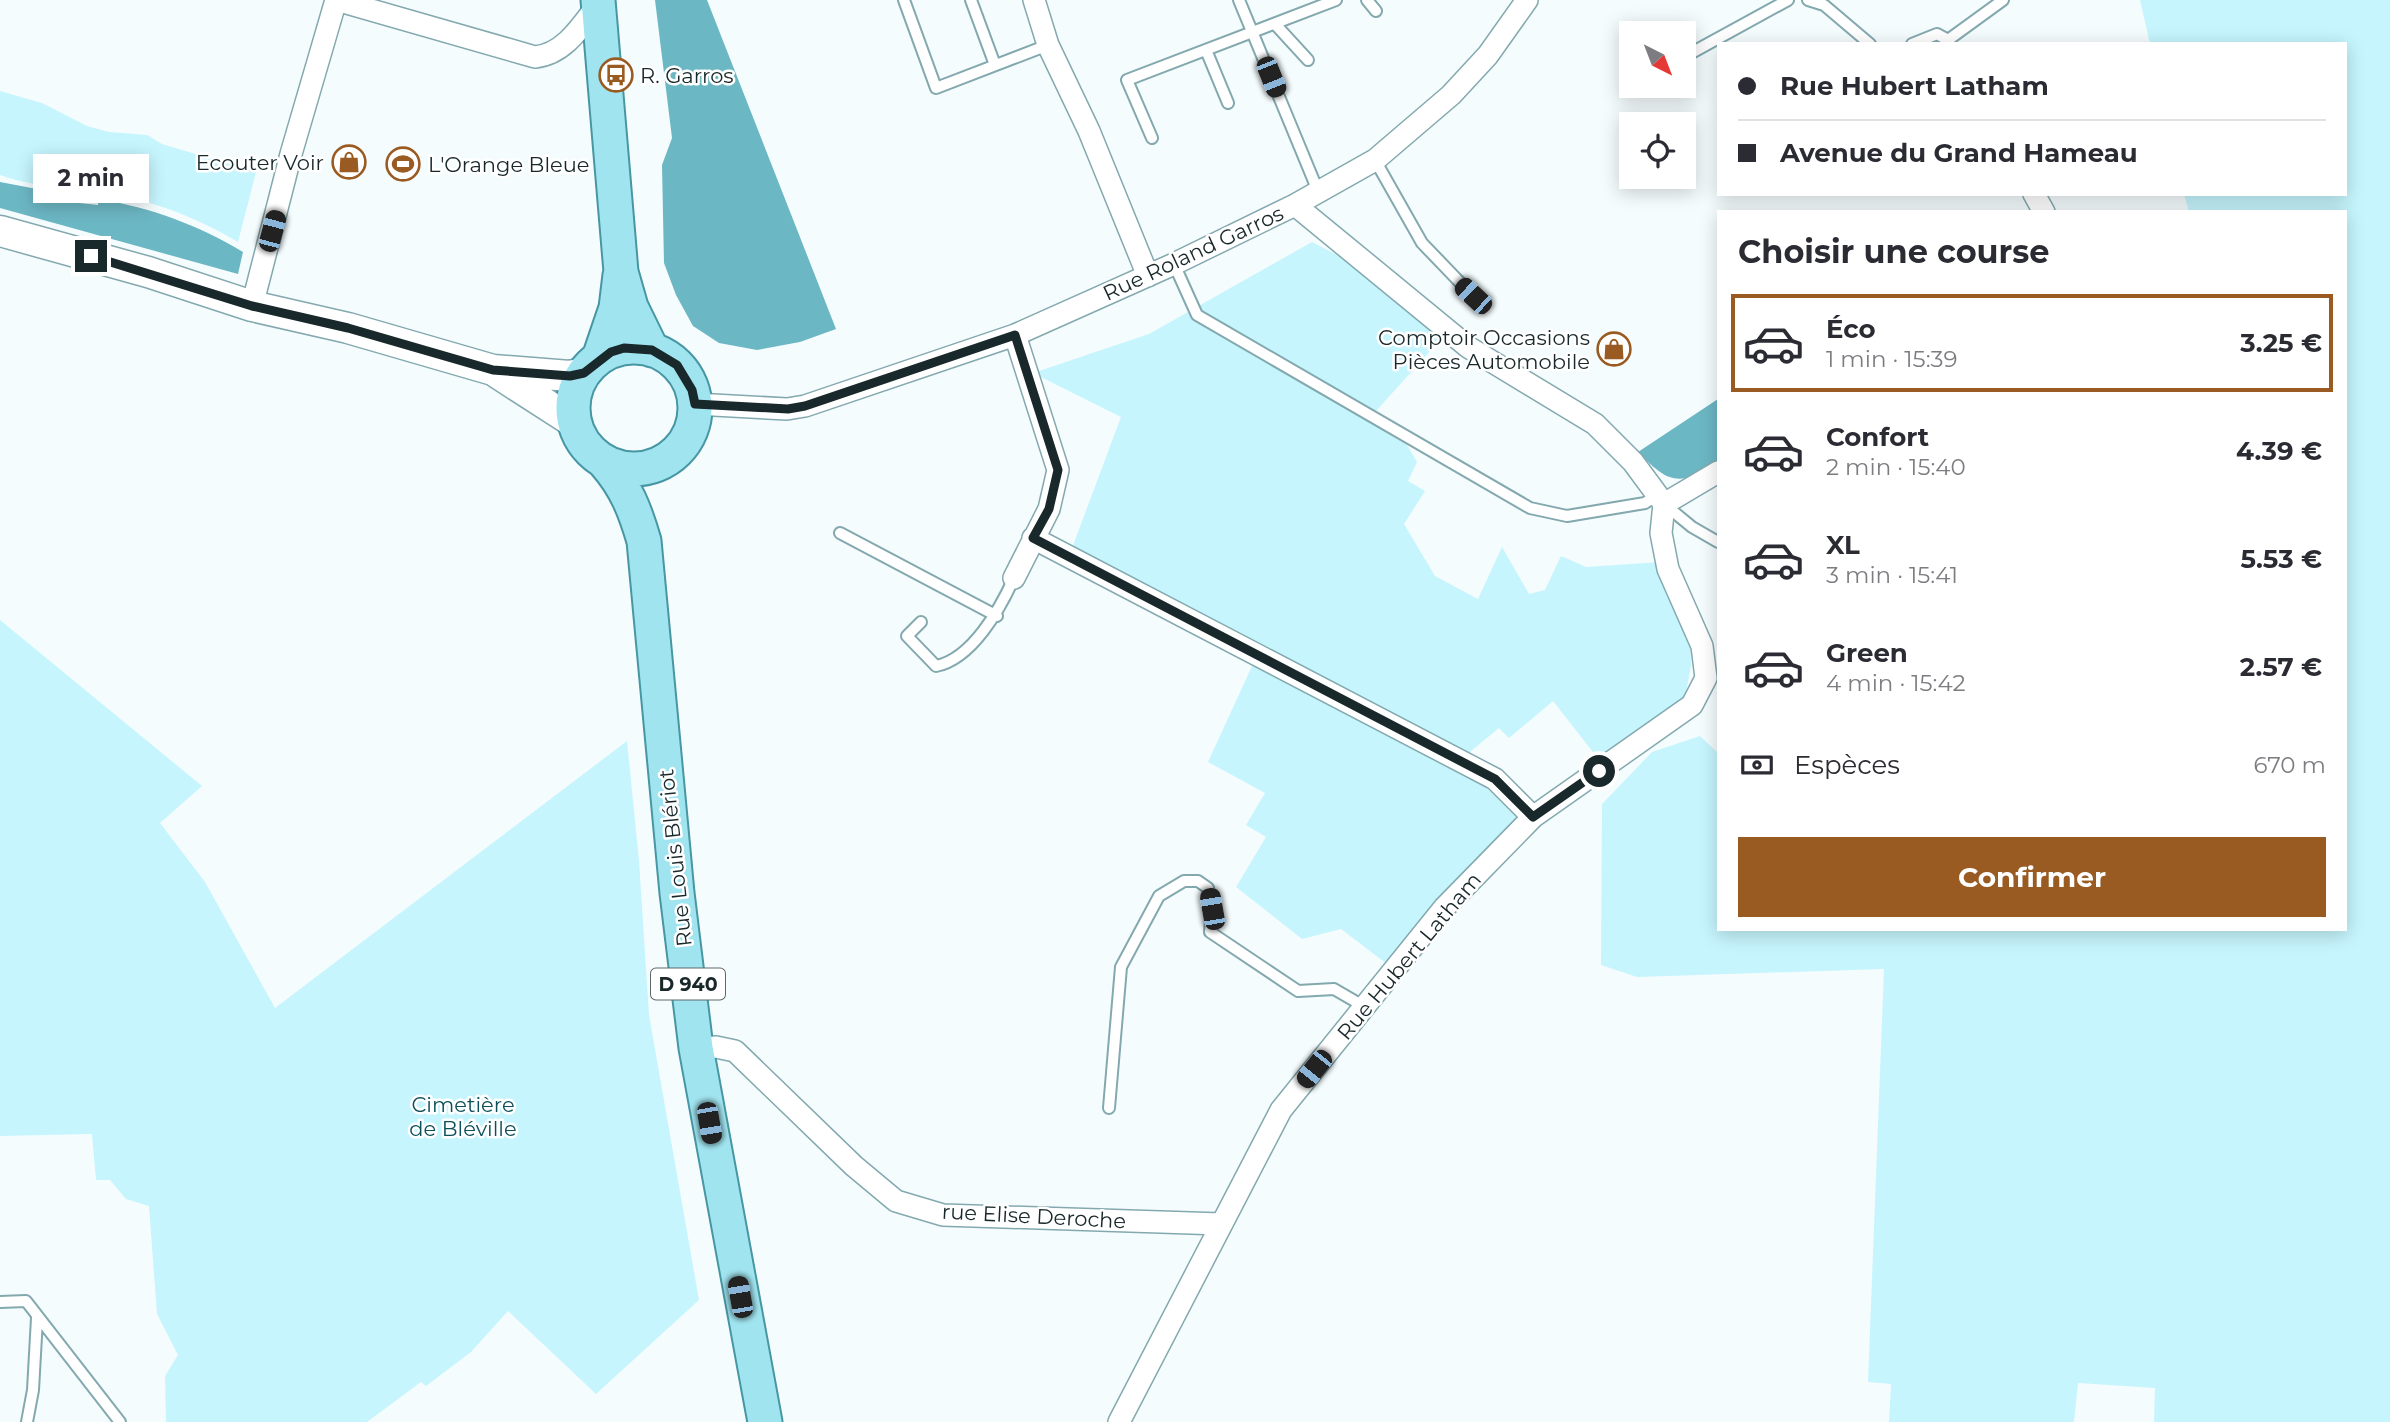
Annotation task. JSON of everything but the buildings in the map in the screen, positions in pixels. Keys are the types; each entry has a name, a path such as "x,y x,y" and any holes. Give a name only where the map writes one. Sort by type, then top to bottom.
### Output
{"main road":[{"path":"598,1 621,272 631,307 652,350"},
{"path":"0,231 148,272 252,306 348,328 493,370 570,376 592,366 624,348 652,350 677,365 692,390 695,404 693,423 686,440 674,455 657,465 639,469 605,463 586,446 575,423 576,389 592,366 616,308 621,272"},
{"path":"493,370 575,423"},
{"name":"Rue Louis Blériot","path":"605,463 632,500 644,541 676,880 696,1048 765,1422"},
{"name":"Rue Louis Blériot","path":"644,541 657,465"}],"street":[{"path":"252,306 291,154 336,0 536,57 550,56 559,49 598,1"},
{"path":"1034,0 1048,45 1089,131 1148,276"},
{"path":"1295,205 1375,160 1451,95 1488,55 1527,0"},
{"name":"Rue Roland Garros","path":"695,404 788,409 805,406 1015,335 1174,264 1295,205 1468,347 1595,424 1633,462 1661,500"},
{"path":"1014,578 1049,509 1058,470 1015,335"},
{"path":"1661,500 1717,472"},
{"name":"Rue Hubert Latham","path":"1119,1422 1281,1110 1444,908 1533,817 1692,705 1706,678 1702,646 1668,569 1661,533 1661,500"},
{"path":"1033,538 1495,779 1533,817"},
{"name":"rue Elise Deroche","path":"696,1048 716,1047 735,1052 854,1166 896,1201 943,1215 1221,1224"}],"lane":[{"path":"904,0 936,88 1048,45"},
{"path":"971,0 995,65"},
{"path":"1239,0 1318,191"},
{"path":"1152,138 1127,80 1336,0"},
{"path":"1367,0 1376,11"},
{"path":"1696,50 1788,0"},
{"path":"1808,0 1824,5 1868,42"},
{"path":"1917,42 1937,34 1948,40 2003,0"},
{"path":"1275,24 1308,60"},
{"path":"1206,50 1228,103"},
{"path":"1375,160 1422,243 1473,296"},
{"path":"1174,264 1197,315 1530,508 1567,516 1661,500 1692,527 1717,541"},
{"path":"840,533 997,616"},
{"path":"921,622 907,636 936,666 951,664 997,616 1014,578"},
{"path":"1109,1108 1121,967 1159,896 1184,881 1198,881 1208,888 1212,909 1210,932 1298,991 1334,989 1365,1007"},
{"path":"0,1302 26,1301 120,1422"},
{"path":"27,1422 33,1390 37,1318"}],"green space":[{"path":"2140,0 2390,0 2390,1422 2154,1422 2155,1388 2078,1383 2074,1422 1889,1422 1891,1384 1868,1382 1884,969 1637,977 1601,965 1602,804 1652,752 1700,736 1717,752 1717,931 2347,931 2347,210 2188,210 2185,196 2347,196 2347,42 2150,42"},
{"path":"0,91 42,103 87,126 109,132 147,135 162,144 256,172 238,242 197,220 153,204 107,194 30,183 0,175"},
{"path":"1312,242 1339,256 1441,339 1367,421 1407,445 1417,462 1408,481 1425,491 1404,524 1435,576 1478,599 1502,547 1529,594 1545,590 1561,556 1586,567 1661,562 1690,640 1691,666 1684,702 1600,761 1553,701 1509,738 1499,728 1471,751 1460,766 1521,817 1387,964 1341,929 1302,939 1236,887 1266,837 1246,825 1265,793 1208,762 1253,664 1072,548 1121,417 1041,377 1039,371 1149,334"},
{"name":"Cimetière de Bléville","path":"0,620 202,786 160,823 205,882 275,1008 627,741 639,861 649,1015 699,1300 596,1394 508,1311 471,1352 426,1386 421,1382 367,1422 166,1422 165,1376 178,1355 157,1314 149,1206 126,1199 110,1180 96,1180 92,1134 0,1136"}],"shaded area":[{"path":"655,0 707,0 836,329 800,342 757,350 719,343 693,326 676,295 664,263 662,165 672,138"},
{"path":"0,182 79,197 79,203 98,205 99,199 138,207 174,219 243,252 238,274 0,208"},
{"path":"1717,400 1717,465 1693,476 1675,478 1658,471 1638,452"}],"place":[{"name":"R. Garros","path":"616,75"},
{"name":"Ecouter Voir","path":"349,162"},
{"name":"L'Orange Bleue","path":"403,164"},
{"name":"Comptoir Occasions Pièces Automobile","path":"1614,349"}],"route":[{"path":"91,256 252,306 348,328 493,370 570,376 584,373 599,358 611,352 624,348 652,350 677,365 686,376 695,404 788,409 805,406 1015,335 1058,470 1049,509 1033,538 1495,779 1533,817 1599,771"}]}
